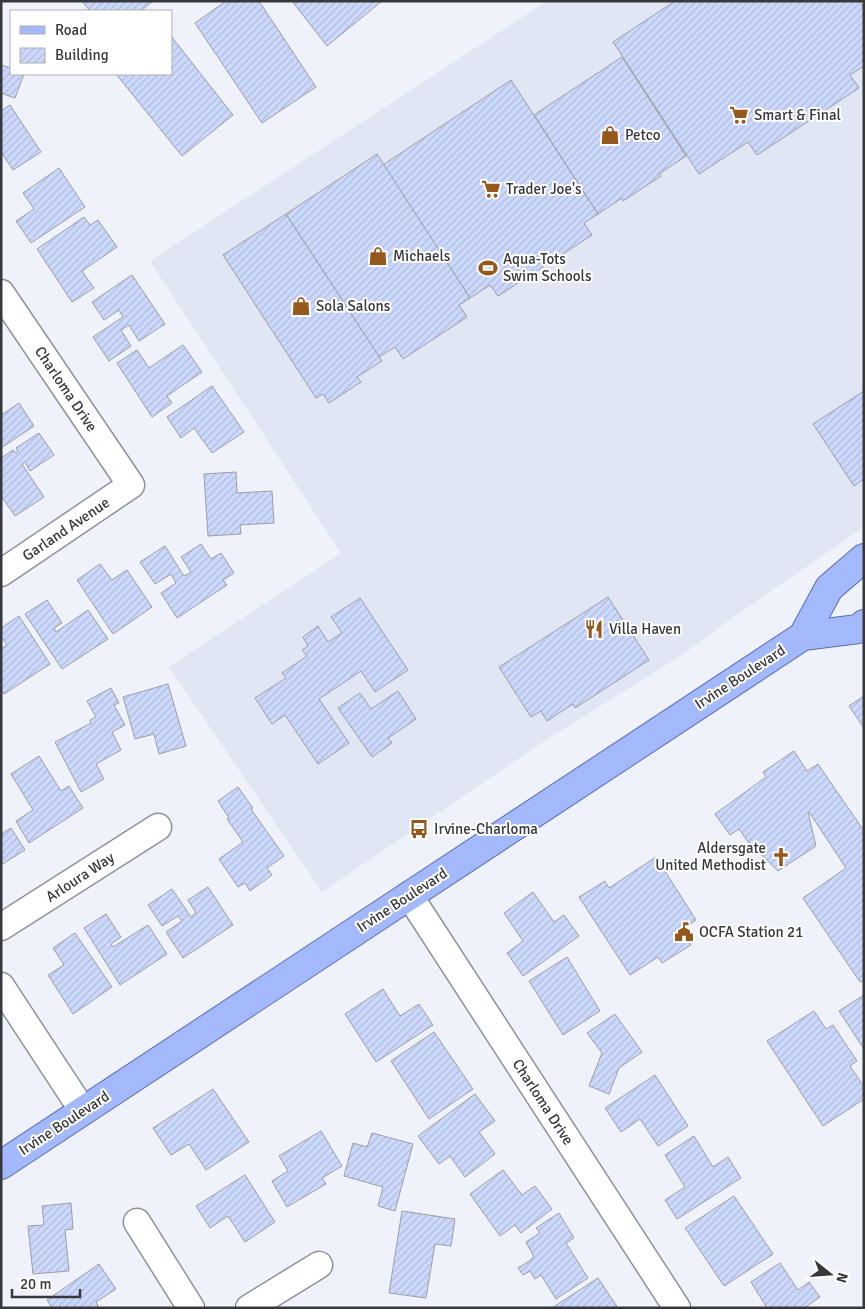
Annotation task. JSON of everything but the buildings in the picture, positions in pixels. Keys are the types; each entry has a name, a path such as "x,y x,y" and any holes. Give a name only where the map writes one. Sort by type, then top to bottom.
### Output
{"main road":[{"name":"Irvine Boulevard","path":"803,636 830,588 864,558"},
{"name":"Irvine Boulevard","path":"1,1165 803,636 858,629 864,624"}],"street":[{"name":"Charloma Drive","path":"1,292 131,485"},
{"name":"Garland Avenue","path":"1,573 131,485"},
{"name":"Arloura Way","path":"1,928 158,827"},
{"name":"Charloma Drive","path":"409,896 677,1308"},
{"path":"1,986 83,1111"},
{"path":"136,1222 192,1308"},
{"path":"248,1308 319,1265"}],"shaded area":[{"path":"547,1 864,1 864,527 679,657 543,742 322,892 169,667 341,553 150,261"}],"place":[{"name":"Smart & Final","path":"739,115"},
{"name":"Petco","path":"610,135"},
{"name":"Trader Joe's","path":"491,189"},
{"name":"Michaels","path":"378,256"},
{"name":"Aqua-Tots Swim Schools","path":"488,268"},
{"name":"Sola Salons","path":"301,306"},
{"name":"Villa Haven","path":"594,629"},
{"name":"Irvine-Charloma","path":"419,829"},
{"name":"Aldersgate United Methodist","path":"781,857"},
{"name":"OCFA Station 21","path":"684,932"}]}
